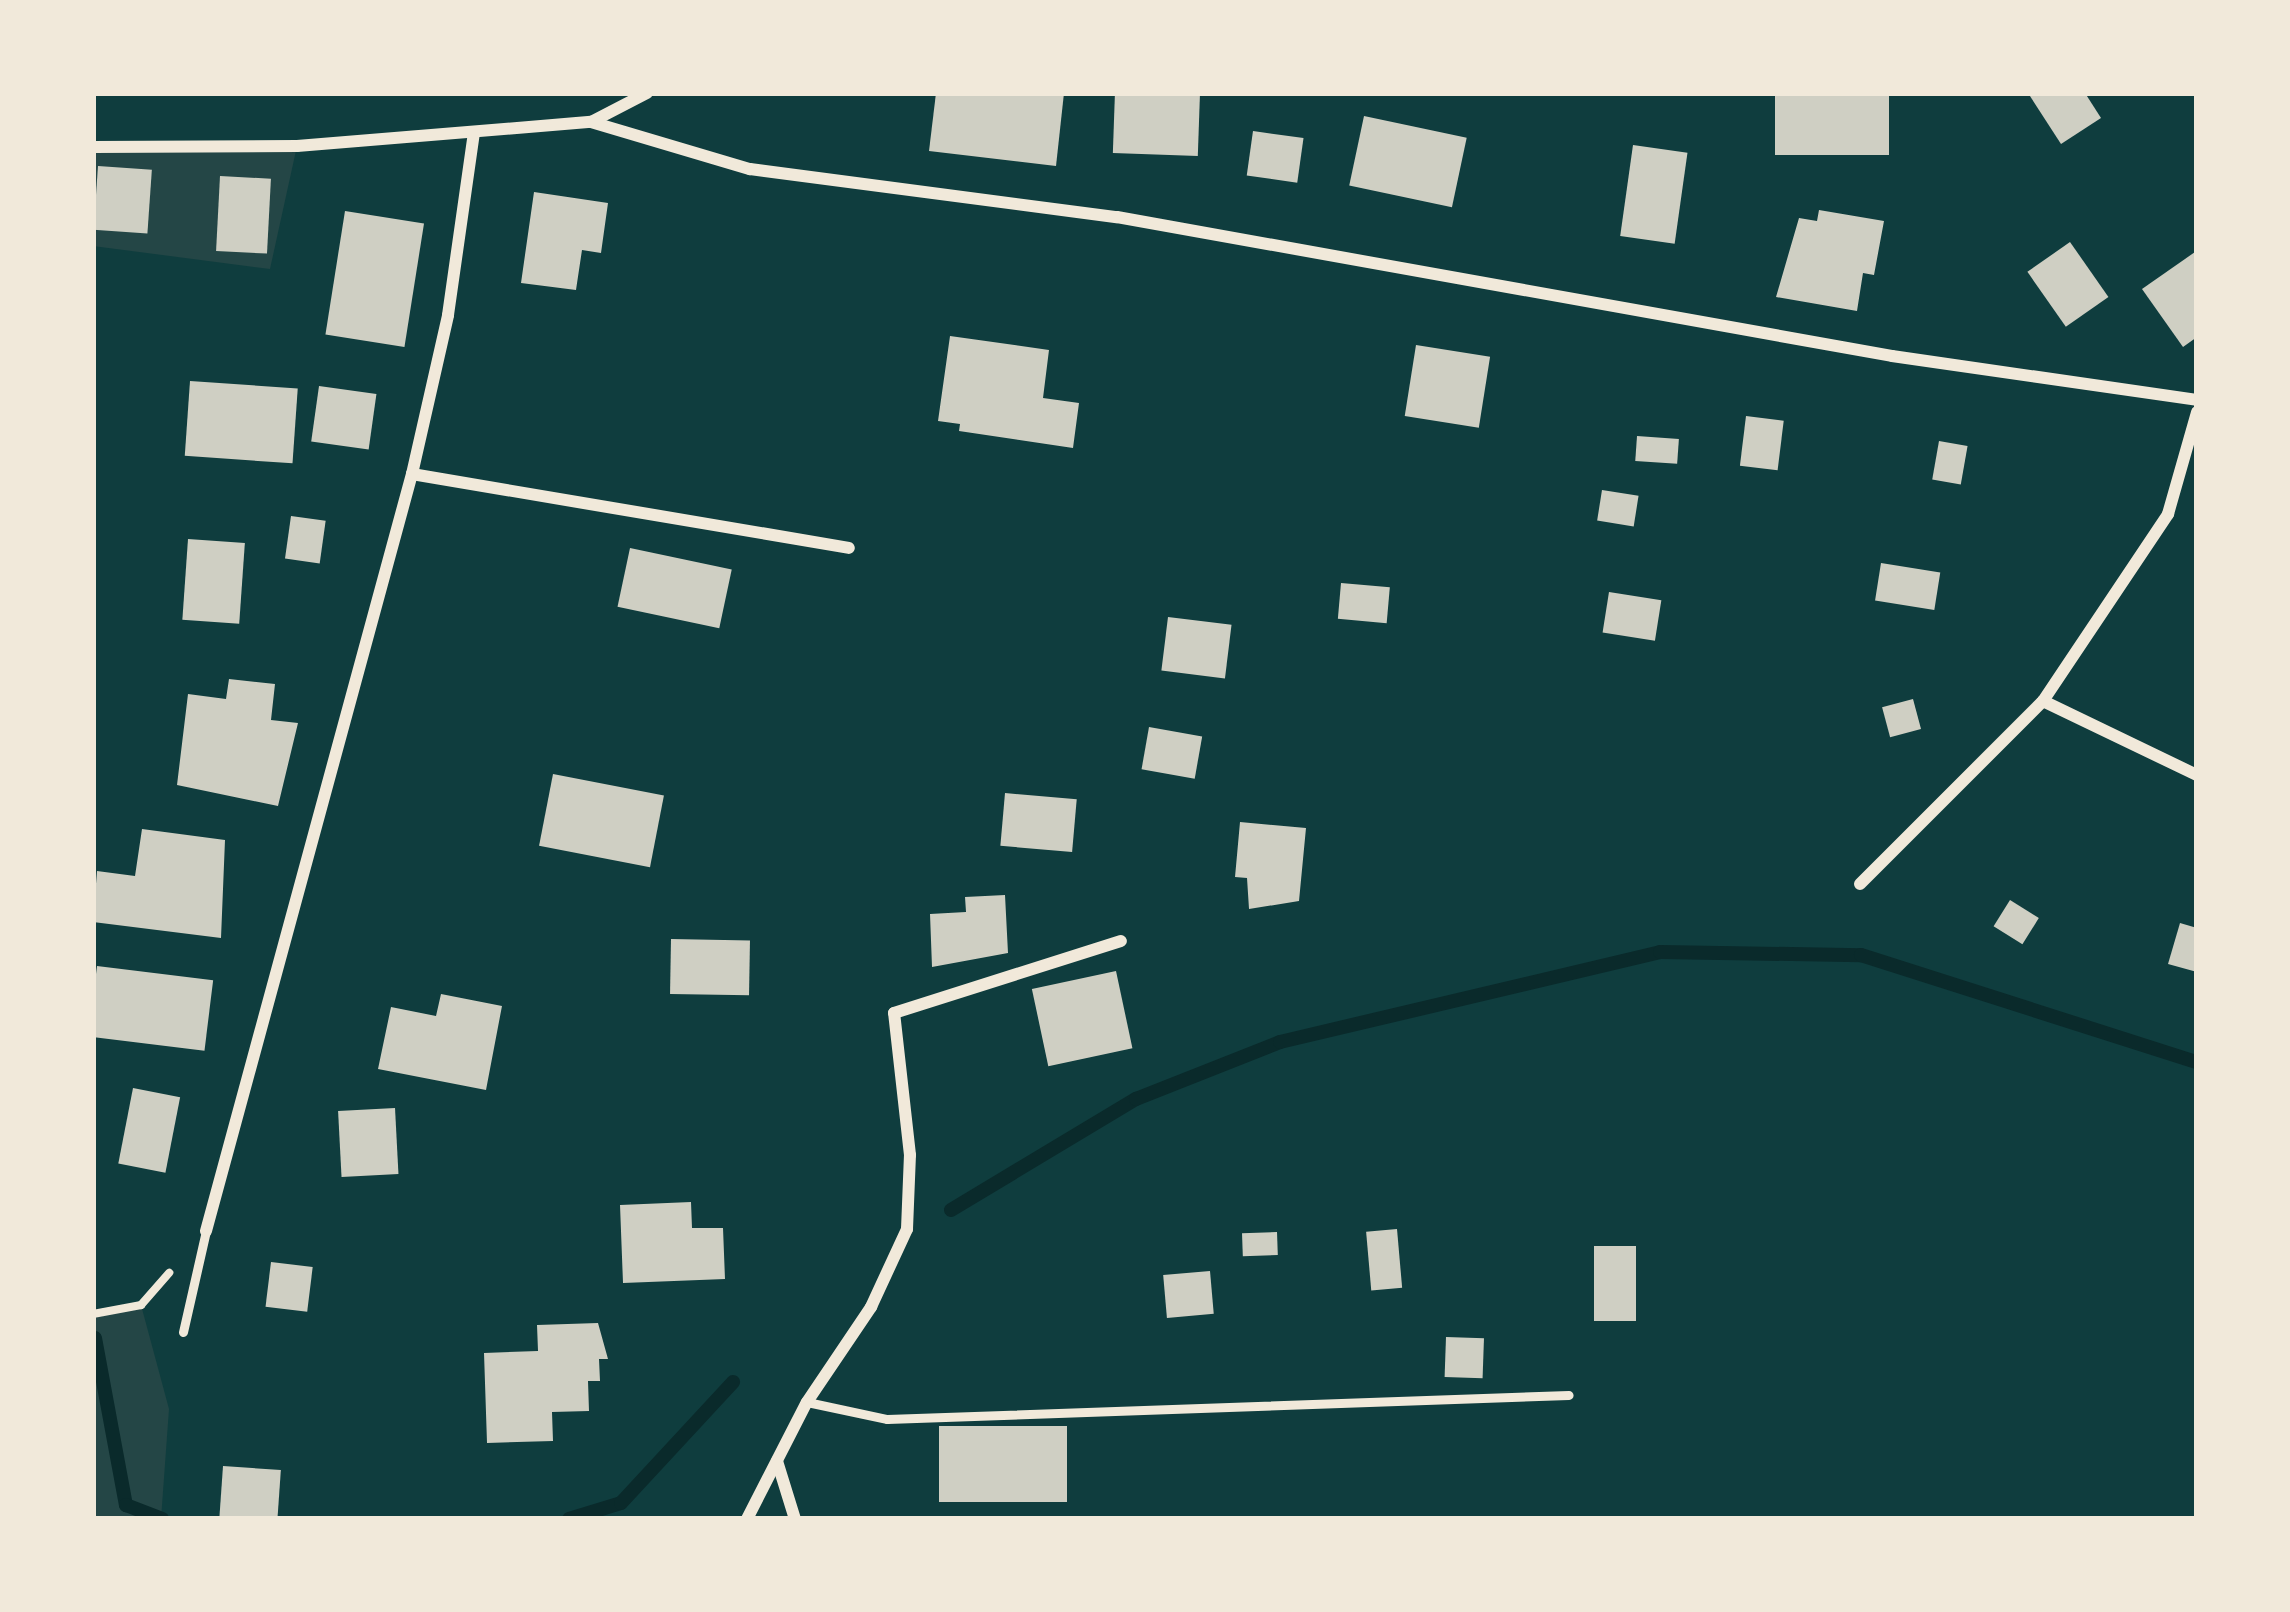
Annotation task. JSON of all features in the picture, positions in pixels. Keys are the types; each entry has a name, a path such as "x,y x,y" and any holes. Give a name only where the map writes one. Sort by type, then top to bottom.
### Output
{"street":[{"path":"591,122 647,93"},
{"path":"93,147 474,133 591,122 750,169 1117,217 1892,356 2197,400"},
{"path":"206,1231 412,474 448,315 474,133"},
{"path":"1860,884 2043,701 2168,514 2197,412"},
{"path":"412,474 849,548"},
{"path":"2043,701 2197,775"},
{"path":"747,1519 807,1402 871,1307 907,1229 910,1155 894,1012 1121,941"},
{"path":"776,1460 795,1519"}],"lane":[{"path":"183,1332 206,1231"},
{"path":"807,1402 886,1419 1569,1395"}],"path":[{"path":"93,1314 141,1305"}],"shaded area":[{"path":"297,146 270,269 93,246 93,147"},
{"path":"141,1305 169,1409 161,1519 93,1519 93,1314"}],"building":[{"path":"936,93 1064,93 1056,166 929,151"},
{"path":"1115,93 1200,93 1198,156 1113,153"},
{"path":"1775,93 1889,93 1889,155 1775,155"},
{"path":"2028,93 2085,93 2101,118 2061,144"},
{"path":"1364,116 1467,138 1452,207 1349,185"},
{"path":"1253,131 1304,138 1297,183 1247,176"},
{"path":"1633,145 1687,153 1675,244 1620,236"},
{"path":"98,166 152,170 147,234 94,230"},
{"path":"220,176 271,179 267,254 216,251"},
{"path":"534,192 608,203 601,253 582,250 576,290 521,283"},
{"path":"1819,210 1884,221 1874,275 1863,273 1857,311 1776,297 1799,218 1817,221"},
{"path":"345,211 424,224 404,347 325,334"},
{"path":"2070,242 2108,297 2066,327 2027,272"},
{"path":"2195,252 2197,337 2183,347 2142,289"},
{"path":"950,336 1049,350 1043,398 1079,403 1073,448 959,431 960,424 938,421"},
{"path":"1416,345 1490,357 1479,428 1405,416"},
{"path":"190,381 298,389 293,463 185,456"},
{"path":"319,386 376,394 369,450 311,441"},
{"path":"1746,416 1784,421 1778,470 1740,466"},
{"path":"1637,436 1679,439 1677,464 1635,461"},
{"path":"1939,441 1968,446 1961,484 1932,479"},
{"path":"1602,490 1639,496 1634,526 1597,521"},
{"path":"291,516 326,521 320,563 285,559"},
{"path":"188,539 245,543 239,624 182,620"},
{"path":"630,548 732,570 719,628 618,607"},
{"path":"1881,563 1940,572 1934,610 1875,601"},
{"path":"1341,583 1390,587 1387,623 1338,619"},
{"path":"1609,592 1661,600 1655,641 1603,632"},
{"path":"1168,617 1232,625 1225,678 1161,671"},
{"path":"229,679 275,684 271,720 298,723 278,806 177,785 188,694 226,699"},
{"path":"1913,699 1921,729 1890,737 1882,707"},
{"path":"1149,727 1202,736 1195,779 1142,769"},
{"path":"553,774 664,796 650,867 539,846"},
{"path":"1005,793 1077,799 1072,852 1000,846"},
{"path":"1240,822 1306,828 1299,901 1249,909 1247,878 1235,877"},
{"path":"142,829 225,840 221,938 93,922 97,871 135,876"},
{"path":"1005,895 1008,953 932,967 930,914 966,912 965,897"},
{"path":"2010,900 2039,918 2022,944 1994,926"},
{"path":"2180,923 2197,928 2197,972 2168,964"},
{"path":"671,939 750,940 749,995 670,994"},
{"path":"97,966 213,980 204,1051 93,1037"},
{"path":"1116,971 1132,1048 1048,1066 1032,989"},
{"path":"441,994 502,1006 486,1090 378,1069 391,1007 436,1016"},
{"path":"133,1088 180,1097 165,1173 118,1164"},
{"path":"395,1108 398,1174 342,1177 338,1111"},
{"path":"691,1202 692,1228 723,1228 725,1279 623,1283 620,1205"},
{"path":"1397,1229 1402,1288 1371,1290 1366,1232"},
{"path":"1277,1232 1278,1255 1243,1256 1242,1233"},
{"path":"1594,1246 1636,1246 1636,1321 1594,1321"},
{"path":"271,1262 313,1267 307,1312 266,1307"},
{"path":"1210,1271 1214,1314 1167,1318 1163,1275"},
{"path":"598,1323 608,1359 599,1359 600,1381 588,1381 589,1411 552,1412 553,1441 487,1443 484,1353 538,1351 537,1325"},
{"path":"1446,1337 1484,1338 1483,1378 1445,1377"},
{"path":"939,1426 1067,1426 1067,1502 939,1502"},
{"path":"223,1466 281,1470 277,1519 219,1519"}],"waterway":[{"path":"951,1210 1136,1099 1280,1042 1660,952 1861,955 2197,1062"},
{"path":"95,1338 126,1505 162,1519"},
{"path":"569,1519 621,1503 733,1382"}]}
